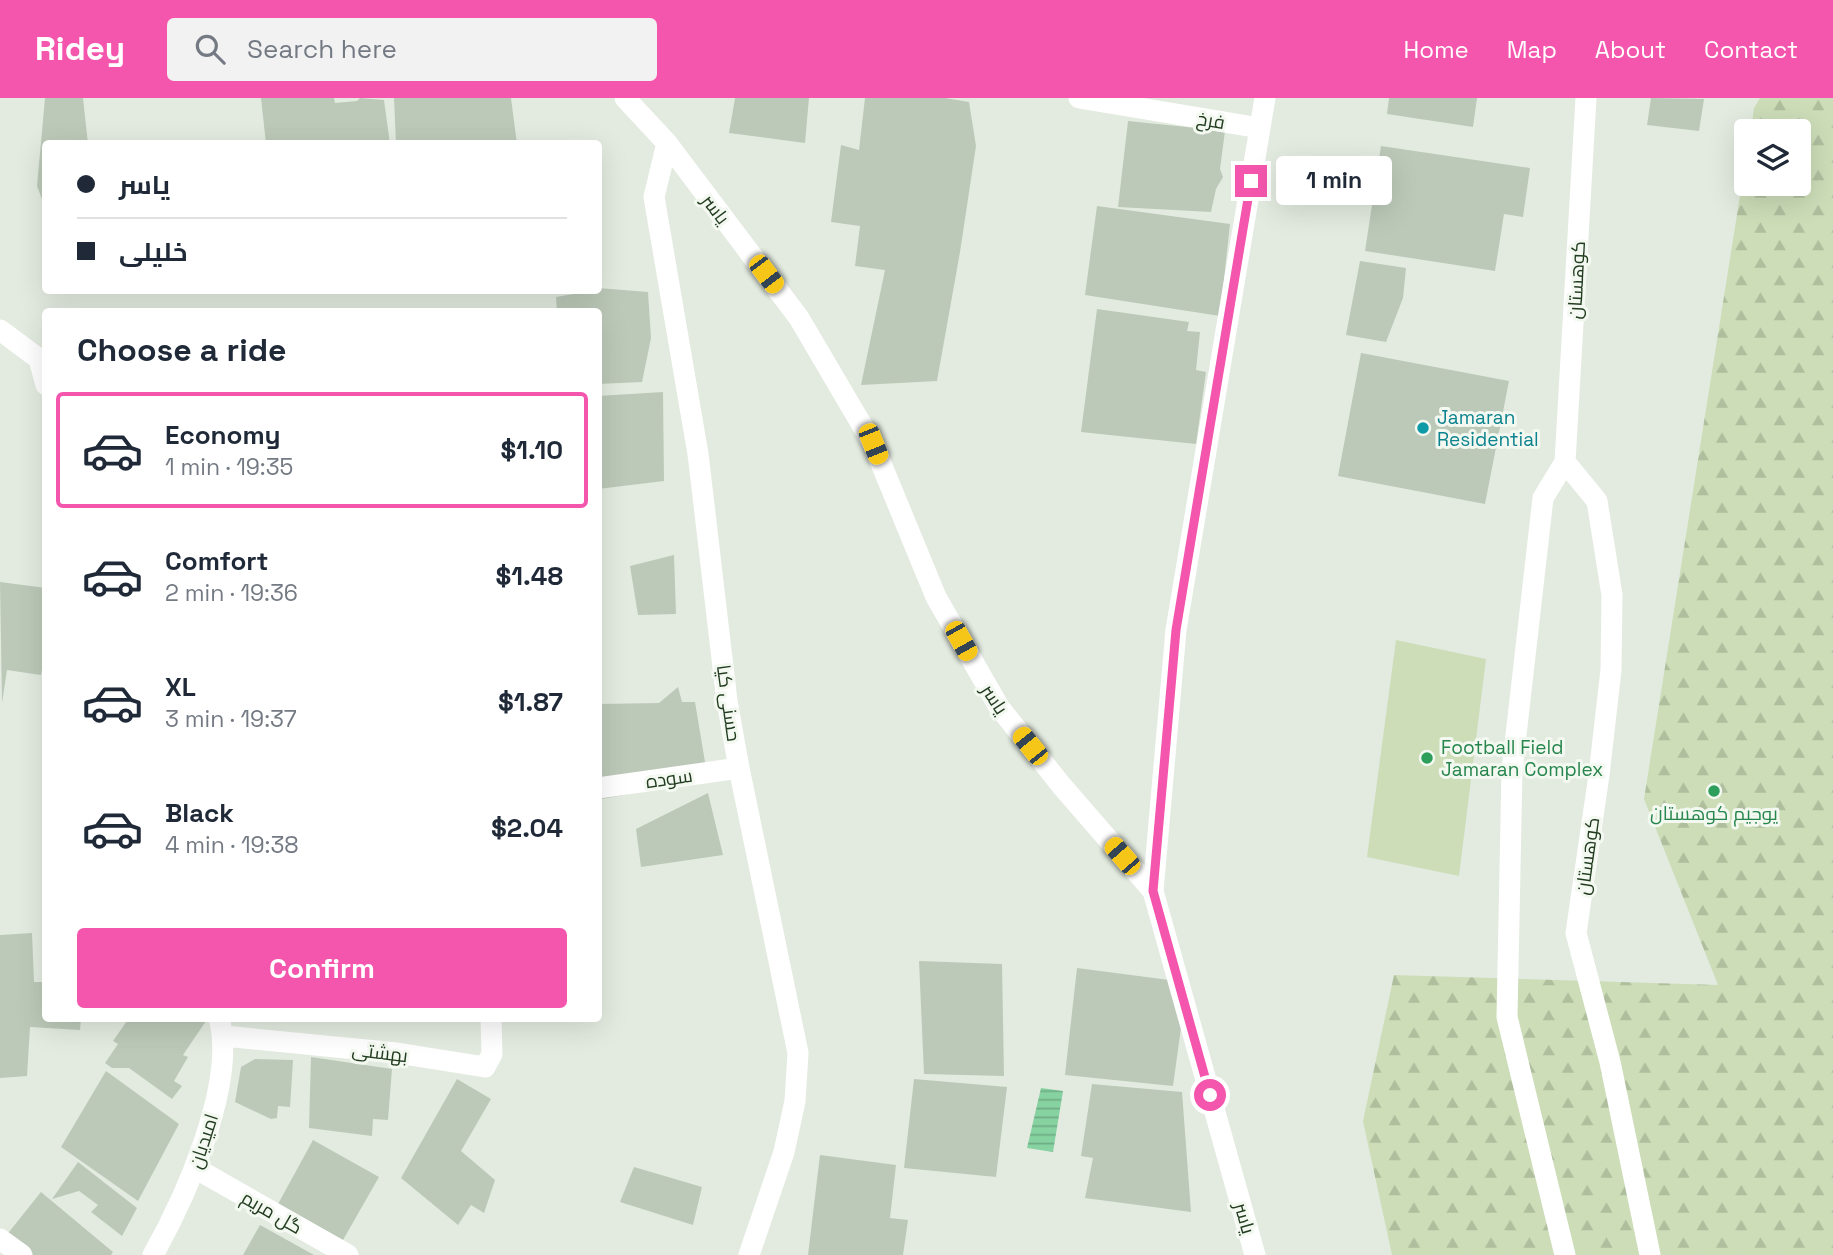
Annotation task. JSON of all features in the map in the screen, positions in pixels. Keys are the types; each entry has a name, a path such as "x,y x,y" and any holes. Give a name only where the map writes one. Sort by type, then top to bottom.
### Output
{"street":[{"name":"یاسر","path":"625,98 667,144 806,330 873,444 936,597 999,708 1061,785 1153,891 1255,1255"},
{"name":"فرخ","path":"1079,98 1260,128"},
{"path":"1153,891 1176,630 1265,98"},
{"name":"کوهستان","path":"1565,1255 1507,1017 1512,770 1543,498 1565,463 1586,98"},
{"name":"حسنی کیا","path":"667,144 654,197 698,454 727,701 798,1053 795,1101 784,1153 749,1255"},
{"path":"0,330 38,359 42,372"},
{"name":"کوهستان","path":"1565,463 1597,501 1612,595 1611,670 1576,933 1610,1062 1650,1255"},
{"name":"سوده","path":"602,787 739,768"},
{"name":"بهشتی","path":"222,1027 485,1067 492,1054 491,1022"},
{"name":"امیدیان","path":"153,1255 176,1215 195,1168 216,1102 222,1027"},
{"name":"گل مریم","path":"195,1168 348,1255"},
{"path":"0,1239 22,1255"}],"green space":[{"path":"1760,98 1833,98 1833,1255 1392,1255 1363,1121 1394,975 1718,985 1644,799 1740,196 1811,196 1811,119 1753,119 1754,108"},
{"name":"Football Field Jamaran Complex","path":"1396,640 1486,659 1459,876 1367,857"}],"shaded area":[{"path":"1041,1088 1063,1091 1053,1152 1027,1148"}],"building":[{"path":"45,98 83,98 88,140 42,140 42,199 37,186"},
{"path":"261,98 334,98 335,103 357,101 360,98 384,100 389,140 266,140"},
{"path":"394,98 511,98 516,140 396,140"},
{"path":"735,98 809,98 805,143 729,133"},
{"path":"865,98 945,98 969,102 976,146 937,381 861,385 885,270 855,266 860,226 831,222 841,145 859,150"},
{"path":"1389,98 1477,98 1473,127 1387,114"},
{"path":"1651,98 1704,99 1699,131 1647,125"},
{"path":"1128,121 1225,131 1220,169 1223,177 1216,189 1211,212 1118,207"},
{"path":"1381,146 1530,168 1523,217 1504,214 1495,271 1365,251"},
{"path":"1097,206 1230,224 1220,316 1085,295"},
{"path":"1360,261 1406,268 1403,298 1386,342 1346,335"},
{"path":"602,288 648,292 651,338 642,382 602,384 602,308 557,308 556,297 602,294"},
{"path":"1097,309 1189,322 1187,331 1200,332 1196,370 1206,372 1196,444 1081,432"},
{"name":"Jamaran Residential","path":"1361,353 1509,381 1485,504 1338,476"},
{"path":"663,392 664,481 602,489 602,396"},
{"path":"674,555 676,614 638,615 630,566"},
{"path":"0,582 42,587 41,675 7,670 2,703"},
{"path":"678,687 682,702 695,702 708,780 602,799 602,704 659,703"},
{"path":"708,793 723,855 641,867 636,829"},
{"path":"32,933 34,982 42,982 42,1022 81,1022 80,1030 30,1027 27,1076 0,1078 0,935"},
{"path":"919,961 1002,964 1004,1076 924,1074"},
{"path":"1077,968 1177,981 1184,1006 1173,1086 1065,1075"},
{"path":"126,1022 205,1022 183,1055 188,1057 174,1081 182,1086 172,1099 129,1068 112,1068 105,1063 118,1044 113,1041"},
{"path":"311,1057 392,1069 388,1120 373,1119 372,1136 309,1128"},
{"path":"255,1059 293,1060 290,1107 278,1106 277,1118 271,1119 235,1102 241,1067"},
{"path":"106,1071 179,1124 138,1201 61,1147"},
{"path":"457,1079 491,1099 461,1151 495,1180 484,1213 471,1205 458,1225 401,1178"},
{"path":"914,1079 1007,1087 996,1177 904,1168"},
{"path":"1092,1084 1182,1092 1191,1212 1085,1198 1093,1158 1081,1156"},
{"path":"313,1140 379,1177 343,1240 278,1204"},
{"path":"820,1155 896,1165 890,1218 908,1220 903,1255 808,1255"},
{"path":"78,1162 137,1208 122,1236 91,1212 98,1205 79,1191 52,1199"},
{"path":"634,1167 702,1187 693,1225 620,1202"},
{"path":"41,1192 113,1252 111,1255 26,1255 5,1237"},
{"path":"260,1225 314,1255 243,1255"}],"place":[{"name":"Jamaran Residential","path":"1423,428"},
{"name":"Football Field Jamaran Complex","path":"1427,758"},
{"name":"یوجیم کوهستان","path":"1714,791"}],"route":[{"path":"1210,1095 1153,891 1176,630 1251,181"}]}
